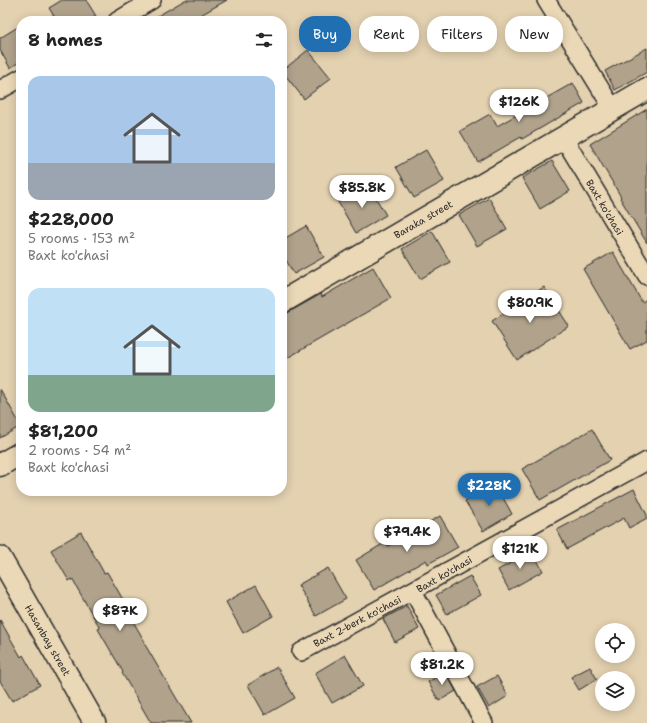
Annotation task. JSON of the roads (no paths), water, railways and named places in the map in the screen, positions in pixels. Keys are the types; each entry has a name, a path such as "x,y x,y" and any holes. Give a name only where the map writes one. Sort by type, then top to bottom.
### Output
{"main road":[{"name":"Baraka street","path":"287,299 647,89"},
{"path":"0,465 16,456"}],"street":[{"path":"125,16 152,0"},
{"path":"546,0 613,109"},
{"path":"0,90 16,81"},
{"name":"Baxt ko'chasi","path":"563,137 647,276"},
{"name":"Baxt ko'chasi","path":"484,723 413,591 647,461"},
{"name":"Hasanbay street","path":"0,558 95,723"},
{"name":"Baxt 2-berk ko'chasi","path":"301,652 413,591"}]}
